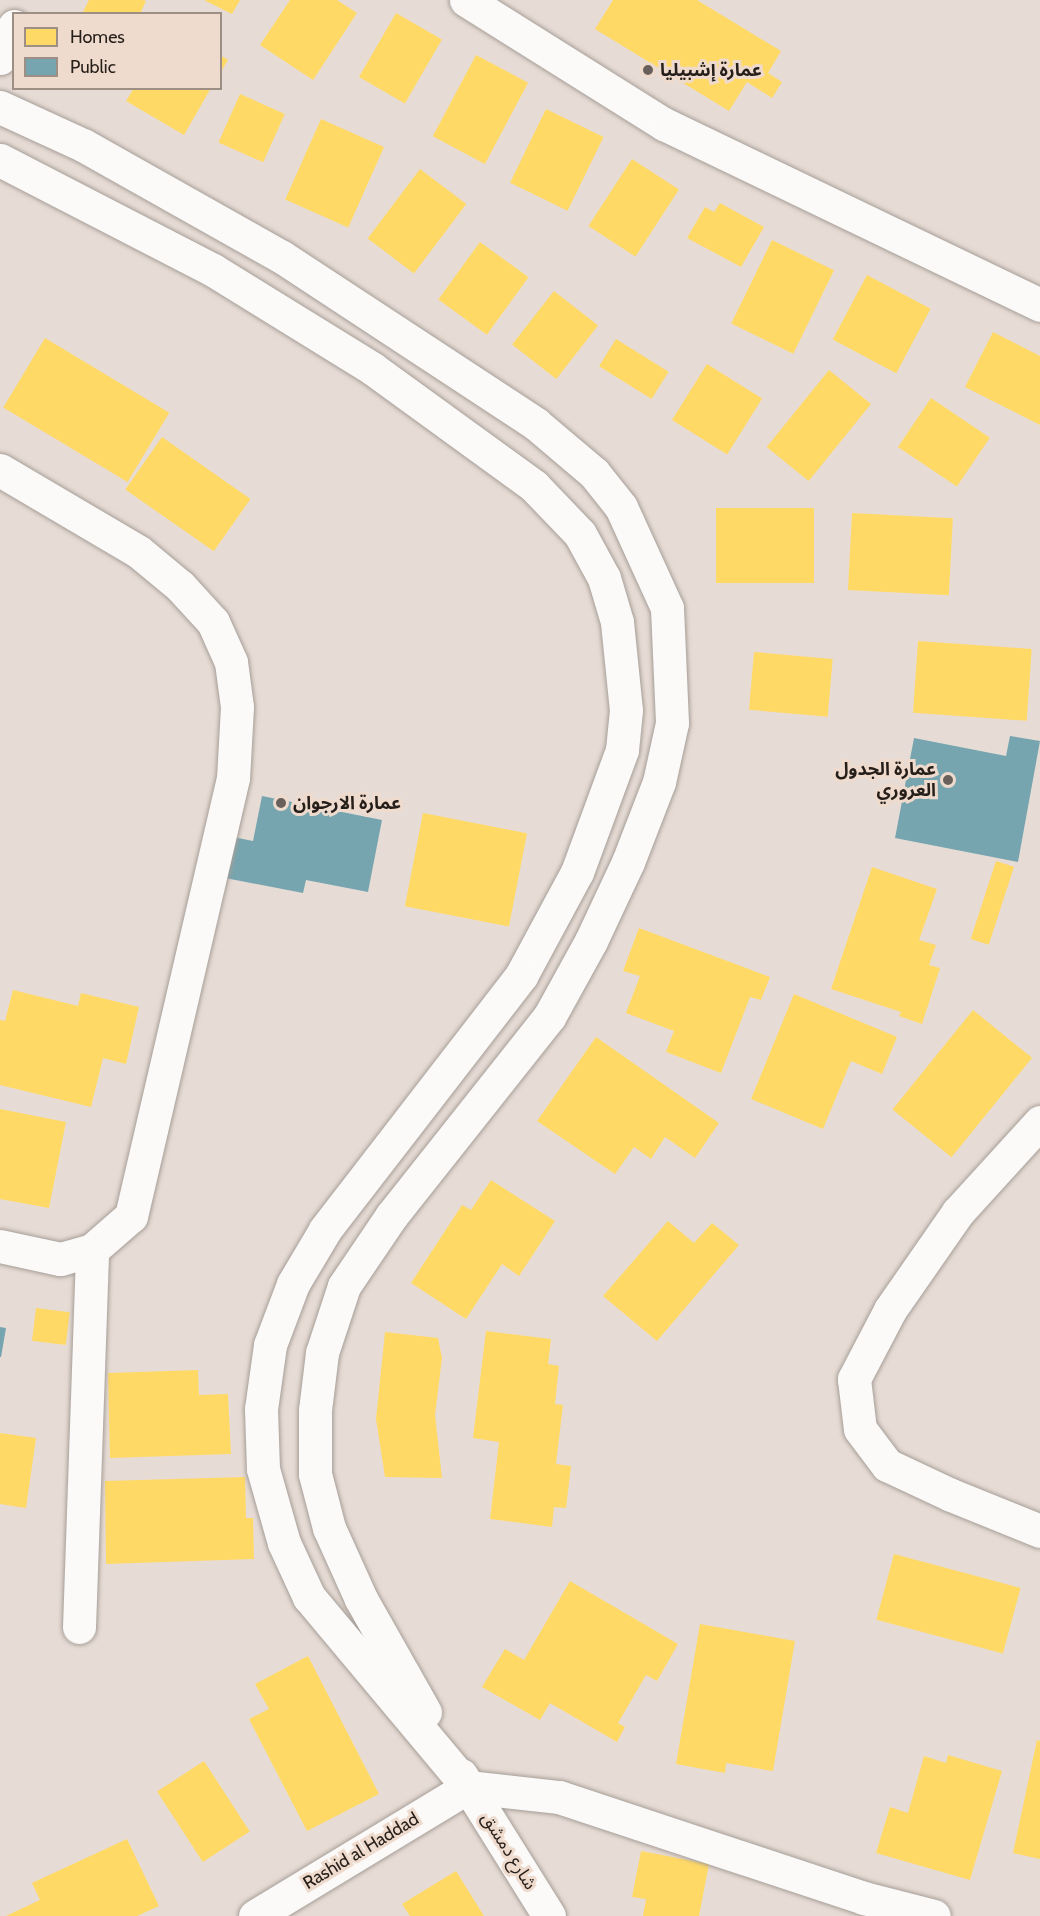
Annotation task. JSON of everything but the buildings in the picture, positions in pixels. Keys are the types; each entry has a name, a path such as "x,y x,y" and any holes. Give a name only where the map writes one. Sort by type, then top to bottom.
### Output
{"street":[{"path":"466,0 664,124 1040,305"},
{"path":"0,58 12,31"},
{"path":"0,107 83,145 282,257 536,424 594,473 621,507 667,608 673,667 672,723 659,782 619,882 549,1017 392,1215 344,1286 322,1353 315,1410 315,1474 329,1528 361,1599 468,1787"},
{"path":"0,160 213,270 373,369 534,486 580,534 604,578 617,622 626,710 622,750 577,873 521,976 325,1230 292,1284 270,1345 261,1409 263,1469 284,1543 309,1597 468,1787 559,1797 864,1898 934,1916"},
{"path":"0,470 139,552 180,586 213,622 231,662 237,707 233,778 131,1216 92,1250 60,1259 0,1246"},
{"path":"1040,1122 958,1212 890,1310 854,1379 860,1429 887,1465 951,1496 1040,1531"},
{"path":"79,1627 92,1250"},
{"name":"Rashid al Haddad","path":"255,1916 468,1787"},
{"name":"شارع دمشق","path":"468,1787 549,1916"}],"place":[{"name":"عمارة إشبيليا","path":"648,70"},
{"name":"عمارة الجدول العروري","path":"948,780"},
{"name":"عمارة الارجوان","path":"281,803"}]}
